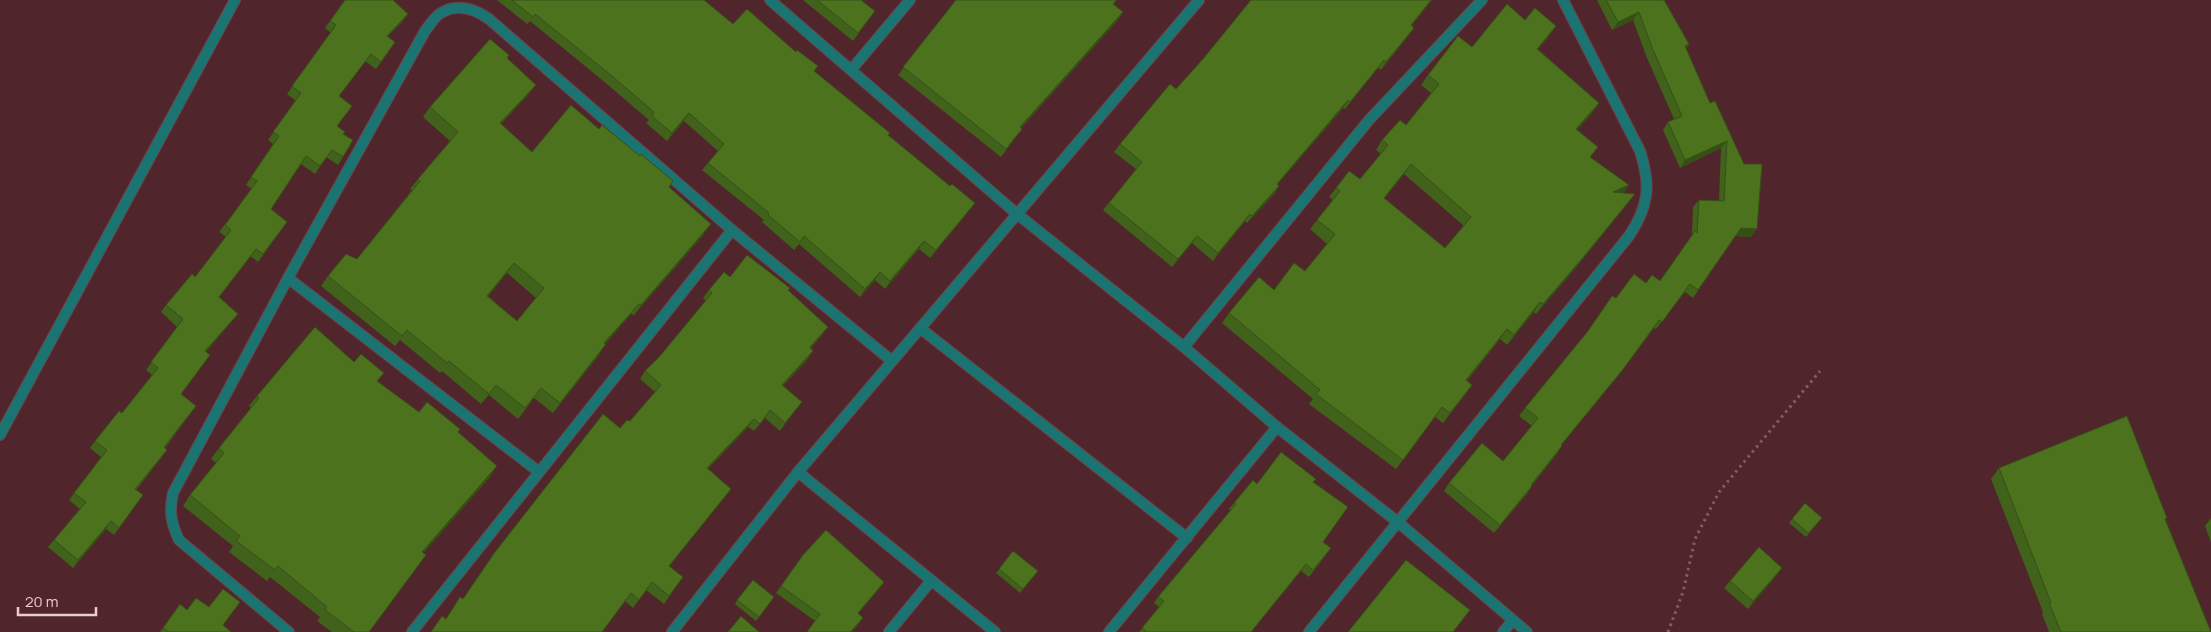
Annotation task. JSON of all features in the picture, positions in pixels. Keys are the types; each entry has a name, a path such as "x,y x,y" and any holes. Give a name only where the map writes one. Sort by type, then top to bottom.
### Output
{"street":[{"path":"0,435 235,0"},
{"path":"770,0 1017,214 1184,347 1278,427 1399,522 1527,632"},
{"path":"851,70 910,0"},
{"path":"672,632 798,472 1199,0"},
{"path":"1184,347 1369,120 1482,0"},
{"path":"1309,632 1629,236 1645,206 1646,170 1640,151 1563,0"},
{"path":"290,632 179,540 171,524 170,507 173,494 288,278 425,31 440,13 457,8 476,10 489,19 732,230 892,361"},
{"path":"412,632 732,230"},
{"path":"288,278 538,472"},
{"path":"920,328 1187,538"},
{"path":"1109,632 1278,427"},
{"path":"798,472 995,632"},
{"path":"889,632 931,581"},
{"path":"1503,632 1513,620"}],"path":[{"path":"1668,632 1684,592 1695,539 1719,492 1820,371"}],"building":[{"path":"345,0 393,0 408,14 387,36 395,42 381,62 371,54 339,96 352,106 337,126 345,132 343,134 353,140 343,157 332,150 320,166 306,156 271,209 287,222 263,254 256,249 219,297 238,314 205,351 210,355 181,394 196,406 164,447 167,450 135,489 143,495 119,528 111,521 78,560 54,540 86,502 74,493 107,450 95,441 119,411 122,413 158,368 151,362 183,319 166,305 192,274 195,277 231,230 225,225 257,181 251,177 279,136 273,132 301,93 292,86 336,25 330,21"},
{"path":"512,0 704,0 733,24 747,9 796,52 797,50 818,66 814,71 890,133 888,135 950,186 952,184 975,203 936,250 924,241 890,281 880,272 865,289 804,236 800,242 768,215 769,213 708,163 724,144 689,113 672,133 652,116 654,112 612,76 535,14 533,17"},
{"path":"817,0 863,0 875,11 858,33"},
{"path":"956,0 1116,0 1113,4 1123,12 1020,127 1022,129 1006,149 903,67"},
{"path":"1251,0 1431,0 1411,25 1414,28 1386,62 1384,60 1350,102 1348,100 1277,184 1279,186 1252,216 1250,214 1218,253 1197,236 1178,259 1109,203 1142,162 1120,144 1170,84 1176,89"},
{"path":"1606,0 1664,0 1689,44 1685,46 1710,103 1715,101 1744,164 1762,164 1757,229 1741,228 1698,290 1690,284 1662,322 1659,320 1624,368 1561,445 1532,486 1500,525 1449,483 1482,443 1503,461 1538,418 1525,408 1588,331 1612,296 1616,298 1634,274 1646,283 1652,275 1660,281 1695,231 1697,233 1699,200 1724,201 1727,141 1685,160 1668,122 1682,116 1653,50 1639,12 1618,22"},
{"path":"1507,4 1525,20 1535,8 1556,26 1537,49 1599,103 1576,129 1598,147 1590,157 1629,185 1613,192 1635,194 1581,260 1543,304 1540,302 1514,335 1507,329 1466,380 1472,385 1450,413 1442,407 1403,460 1316,394 1320,390 1229,313 1259,277 1274,290 1294,263 1305,271 1335,234 1317,220 1340,191 1336,188 1349,171 1360,179 1388,145 1382,140 1400,120 1406,125 1439,84 1428,75 1458,36 1472,47","holes":["1411,164 1471,217 1445,248 1384,198"]},
{"path":"490,39 509,55 507,58 536,85 500,123 532,152 571,105 599,129 602,125 640,156 641,154 673,181 669,187 711,224 641,305 639,304 604,343 606,344 560,403 541,388 525,408 496,385 489,394 407,330 402,336 328,276 346,254 357,259 420,181 418,179 458,132 430,107","holes":["514,263 544,288 517,321 487,296"]},
{"path":"747,255 790,288 788,290 828,327 810,347 813,351 782,385 802,402 785,423 770,410 760,424 754,419 707,468 731,489 669,566 683,577 669,596 652,582 639,600 631,593 602,632 431,632 442,616 446,619 460,597 463,599 495,552 603,414 620,428 627,420 630,421 661,385 645,371 660,356 712,293 709,290 724,272 730,277"},
{"path":"315,327 354,362 361,354 384,373 377,381 419,412 427,402 460,429 458,432 497,466 422,552 426,555 369,632 354,632 325,610 327,607 278,566 275,570 236,541 240,536 190,495 224,453 219,448 259,398 257,396"},
{"path":"2127,416 2167,518 2165,519 2211,632 2061,632 2049,603 2051,603 1999,468"},
{"path":"1281,452 1316,479 1313,482 1348,507 1323,542 1331,548 1313,570 1306,564 1251,632 1145,632 1142,628 1164,601 1158,597 1236,504 1234,503 1253,480 1257,484"},
{"path":"1805,503 1822,518 1808,533 1792,519"},
{"path":"826,530 884,582 858,613 863,618 850,632 807,632 820,614 781,586 803,555"},
{"path":"1759,547 1782,568 1753,601 1730,581"},
{"path":"1013,551 1038,571 1023,589 999,569"},
{"path":"1406,560 1470,610 1453,632 1348,632"},
{"path":"753,580 774,597 759,617 737,600"},
{"path":"223,589 240,602 223,625 231,632 169,632 163,628 180,604 187,610 196,598 209,607"},
{"path":"741,616 759,632 728,632"}]}
